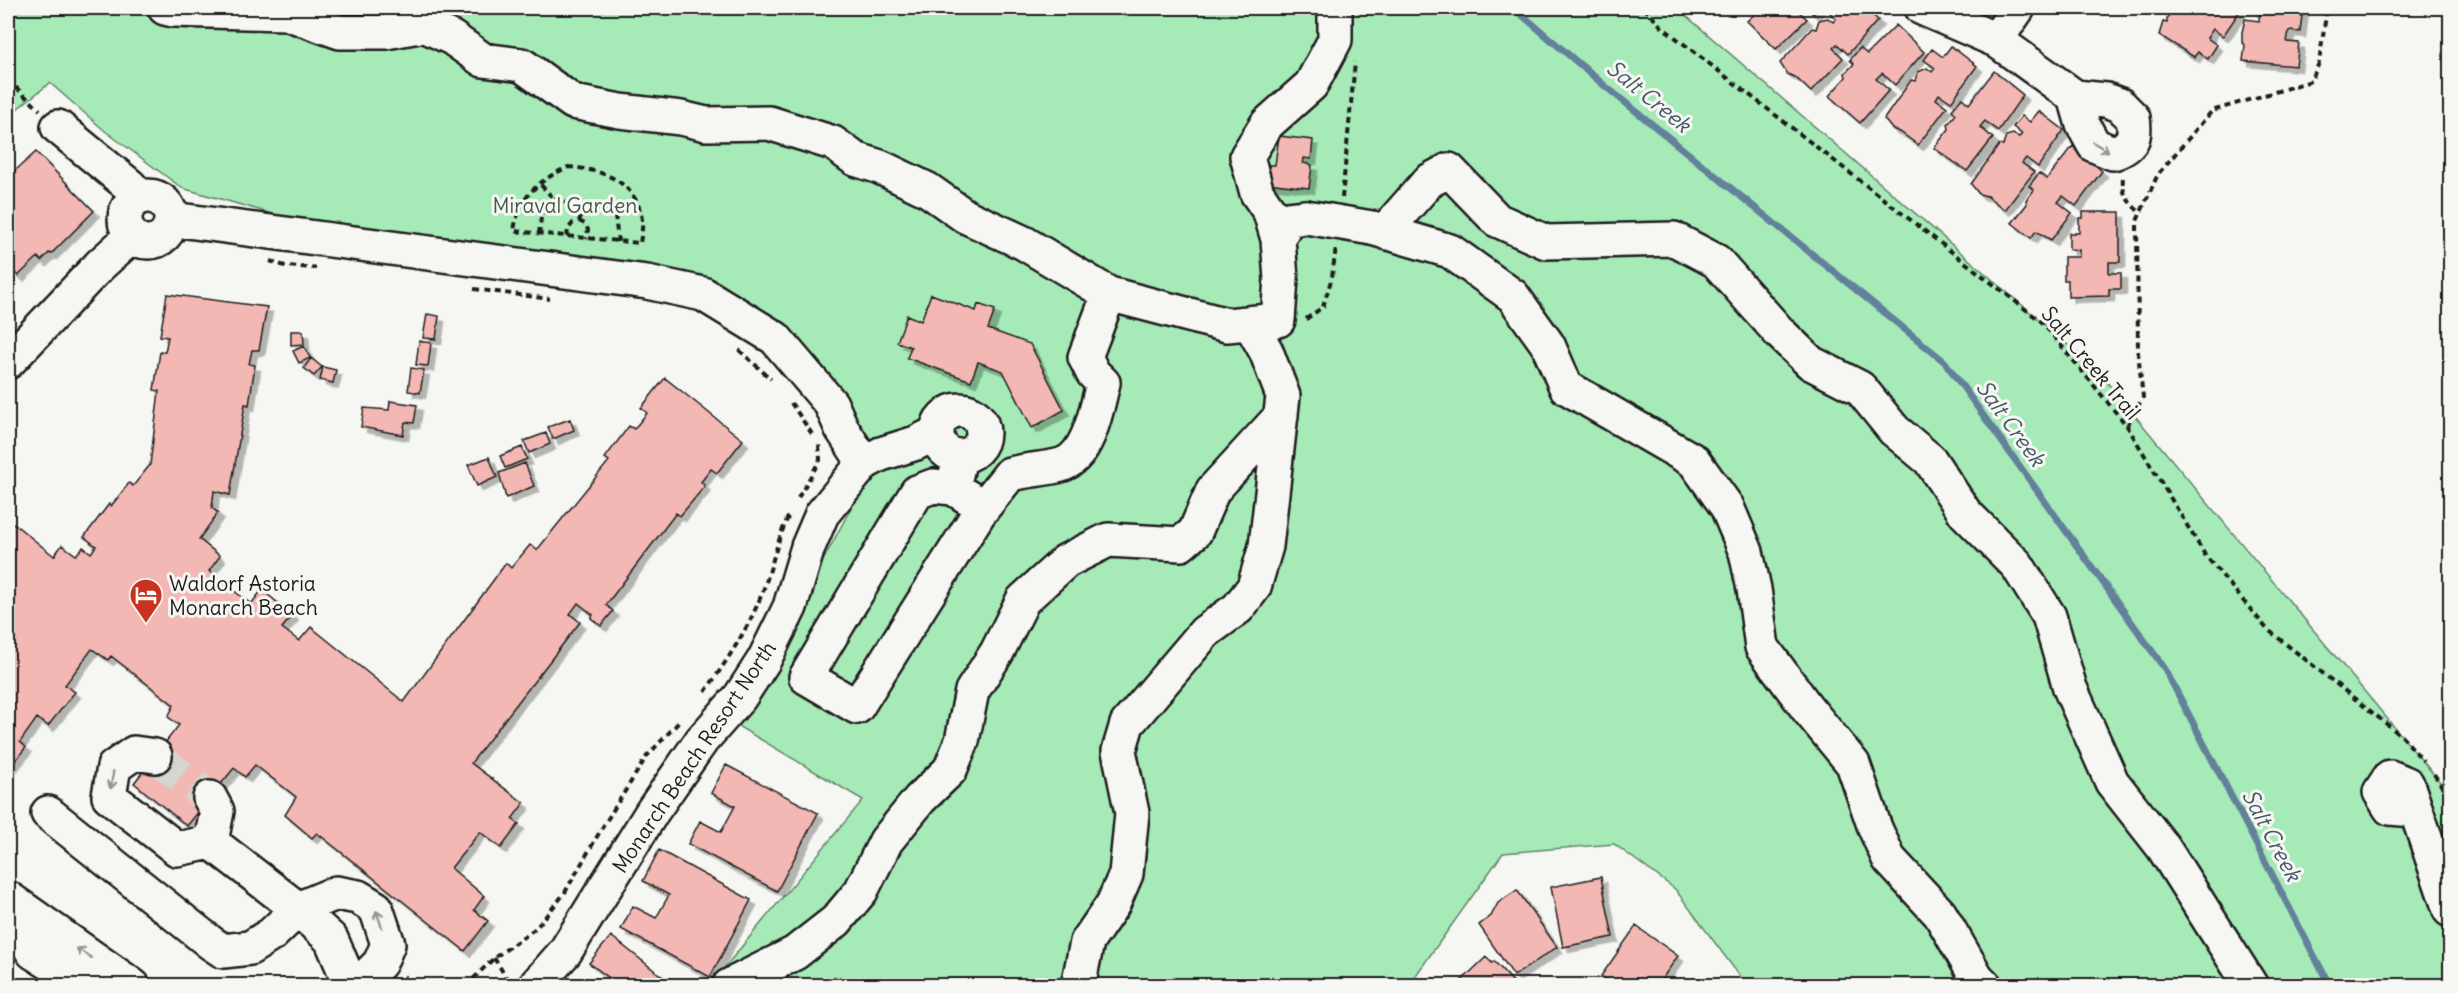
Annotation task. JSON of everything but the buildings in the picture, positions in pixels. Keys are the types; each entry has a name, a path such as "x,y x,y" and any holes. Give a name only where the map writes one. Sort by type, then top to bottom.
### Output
{"street":[{"path":"165,8 286,13 340,32 386,32 424,25 452,38 483,60 522,65 573,102 620,111 681,118 706,124 769,123 833,143 855,159 928,190 965,216 1024,243 1109,294 1227,326 1264,322"},
{"path":"1078,986 1087,942 1113,904 1126,874 1132,813 1119,751 1127,724 1206,632 1238,608 1254,587 1266,546 1283,396 1266,351 1264,322 1281,279 1278,239 1270,212 1257,193 1248,156 1267,124 1311,85 1335,40 1335,8"},
{"path":"1922,8 1996,40 2075,97 2083,125 2094,145 2113,153 2121,150"},
{"path":"1996,40 2018,8"},
{"path":"58,127 130,186 140,197"},
{"path":"1379,230 1392,223 1429,181 1449,170 1497,220 1546,243 1674,239 1716,261 1780,333 1811,363 1860,388 1894,430 1930,460 1965,513 2017,565 2049,616 2070,688 2112,782 2163,847 2251,986"},
{"path":"149,195 165,202 171,210 172,219 170,228 158,241 148,243 132,236 126,228 125,219 132,202 149,195"},
{"path":"1278,239 1288,219 1306,217 1379,230 1450,251 1513,296 1548,345 1566,387 1694,461 1727,507 1746,552 1754,588 1762,647 1807,708 1853,764 1875,828 1889,859 1940,914 1977,978 1985,986"},
{"path":"172,219 647,282 703,294 776,338 831,404 842,429 864,463"},
{"path":"8,362 100,265 132,236"},
{"path":"979,513 956,472 951,455 943,450 936,433 938,424 951,411 970,411 977,416 982,424 982,442 956,472 933,486 917,492 806,677 857,707 979,513 1010,474 1063,465 1075,456 1089,435 1103,383 1093,373 1085,357 1109,294"},
{"path":"729,986 795,953 836,921 861,891 886,841 920,799 950,770 962,741 972,691 997,652 1023,600 1066,561 1108,540 1181,544 1195,532 1213,490 1281,416"},
{"name":"Monarch Beach Resort North","path":"535,986 565,952 652,812 702,740 740,697 764,660 790,607 808,547 822,514 864,463 936,433"},
{"path":"155,756 134,753 114,767 109,796 177,849 211,842 298,909 331,939 346,974 344,986"},
{"path":"210,798 217,811 211,842"},
{"path":"2414,810 2451,910"},
{"path":"48,813 223,951 250,948 272,934 298,909 336,893 358,897 376,908 388,944 380,963 357,986"},
{"path":"8,898 125,983"},
{"path":"8,898 24,938 33,952 86,986"}],"path":[{"name":"Salt Creek Trail","path":"1644,8 1662,27 2042,322 2127,426 2205,555 2267,629 2403,737 2442,783 2451,799"},
{"path":"2127,426 2143,396 2138,352 2138,221 2158,174 2212,111 2311,81 2319,63 2327,8"},
{"path":"1342,198 1356,60"},
{"path":"8,80 58,127"},
{"path":"2121,150 2124,166 2122,186 2128,202 2141,213"},
{"path":"568,168 591,169 614,177 626,187 637,204 642,220 640,243 514,231 516,216 530,192 539,183 568,168"},
{"path":"539,183 555,199 584,208 604,208 615,216 618,242"},
{"path":"539,234 541,218 555,199"},
{"path":"615,216 637,204"},
{"path":"579,221 584,208"},
{"path":"567,237 568,229 573,223 579,221 585,224 588,231 586,239"},
{"path":"1264,322 1296,325 1323,307 1332,277 1336,243"},
{"path":"263,259 285,266 317,268"},
{"path":"463,287 497,294 560,300"},
{"path":"732,345 776,383"},
{"path":"788,398 813,434"},
{"path":"704,694 727,661 761,596 782,529 820,460 819,444"},
{"path":"466,986 494,958 536,928 564,894 647,756 683,717"},
{"path":"494,958 511,986"}],"green space":[{"name":"Miraval Garden","path":"8,8 1677,8 2096,369 2450,794 2450,985 1743,985 1742,979 1675,889 1614,844 1503,853 1409,985 710,985 863,800 736,725 871,470 767,317 637,285 443,267 182,188 105,131 50,83 8,116"}],"waterway":[{"name":"Salt Creek","path":"1514,8 1605,86 1945,362 2165,669 2330,986"}],"tunnel":[{"path":"155,756 210,798"}],"place":[{"name":"Waldorf Astoria Monarch Beach","path":"146,624"}]}
